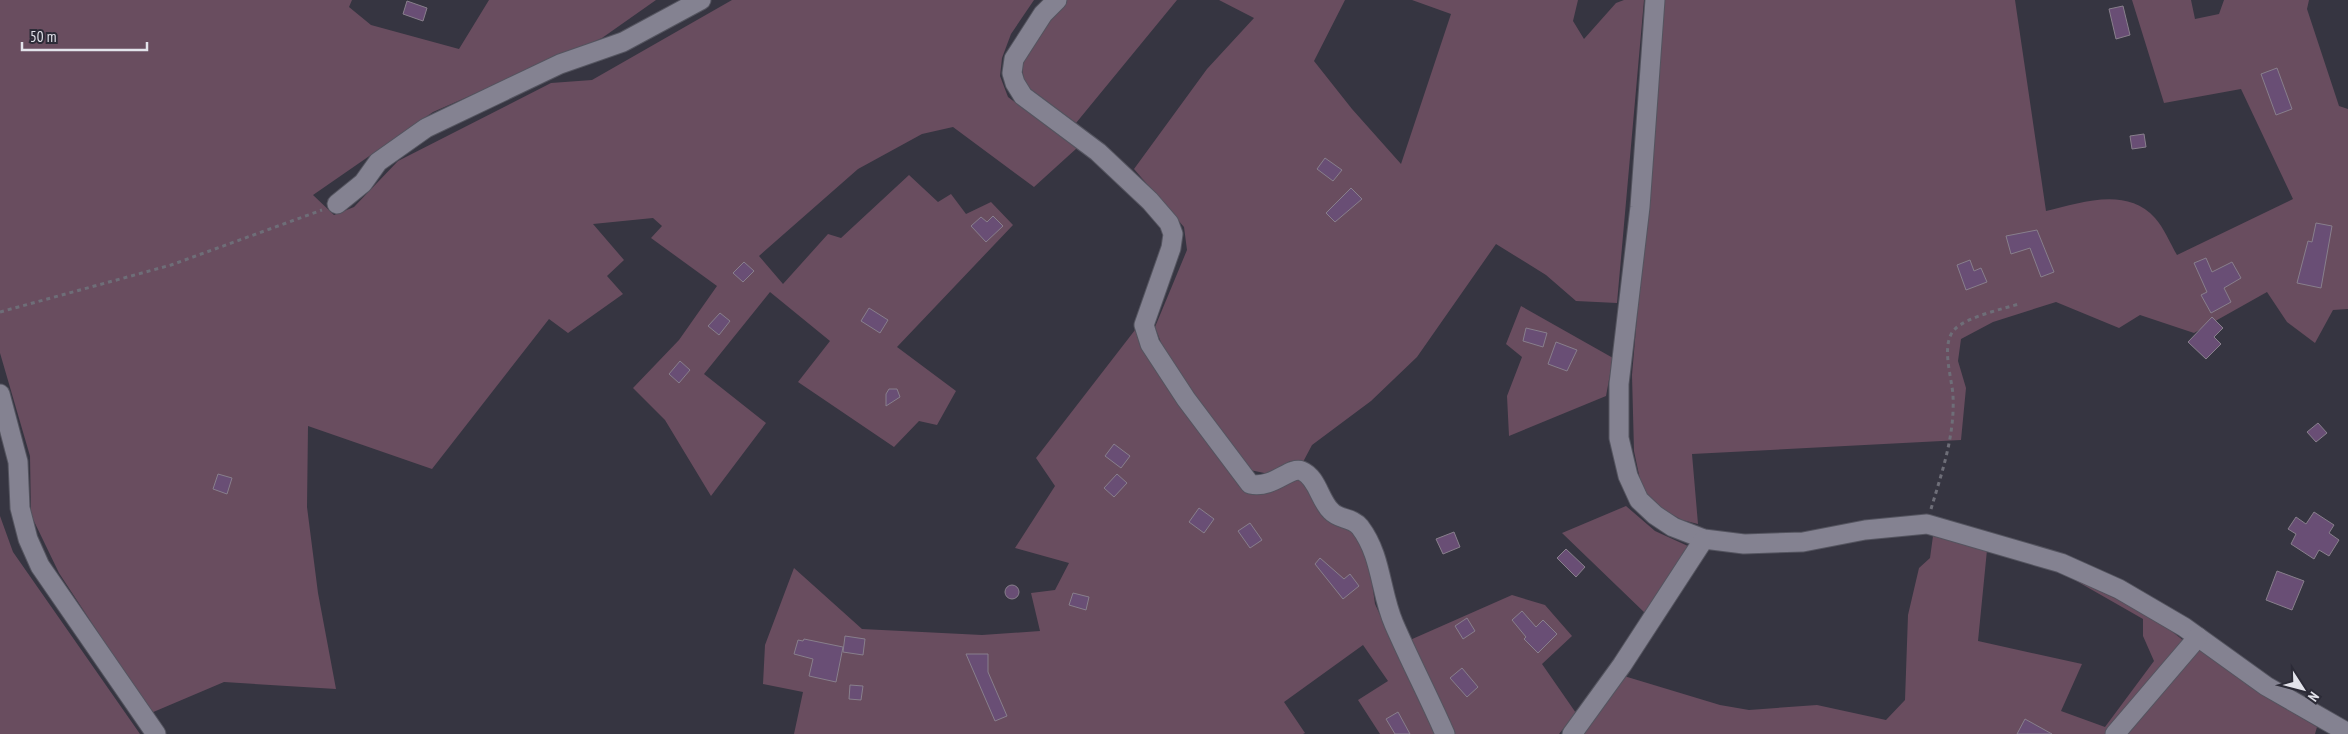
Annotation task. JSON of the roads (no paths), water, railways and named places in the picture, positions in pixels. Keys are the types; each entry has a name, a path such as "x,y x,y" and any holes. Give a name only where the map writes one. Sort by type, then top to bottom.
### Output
{"street":[{"path":"337,204 363,184 378,162 426,128 560,64 624,42 701,0"},
{"path":"1057,0 1043,14 1014,59 1012,73 1023,96 1098,152 1150,201 1169,223 1173,234 1171,248 1144,325 1150,344 1186,399 1250,484 1258,486 1271,484 1293,470 1300,470 1310,478 1331,511 1358,525 1375,556 1394,623 1445,734"},
{"path":"1655,0 1640,207 1619,384 1619,438 1628,476 1639,500 1672,527 1704,539 1744,544 1803,542 1865,530 1927,524 2061,563 2119,589 2198,637 2326,728 2348,733"},
{"path":"0,394 18,462 20,508 31,546 40,566 156,734"},
{"path":"1572,734 1622,665 1704,539"},
{"path":"2115,734 2198,637"}]}
